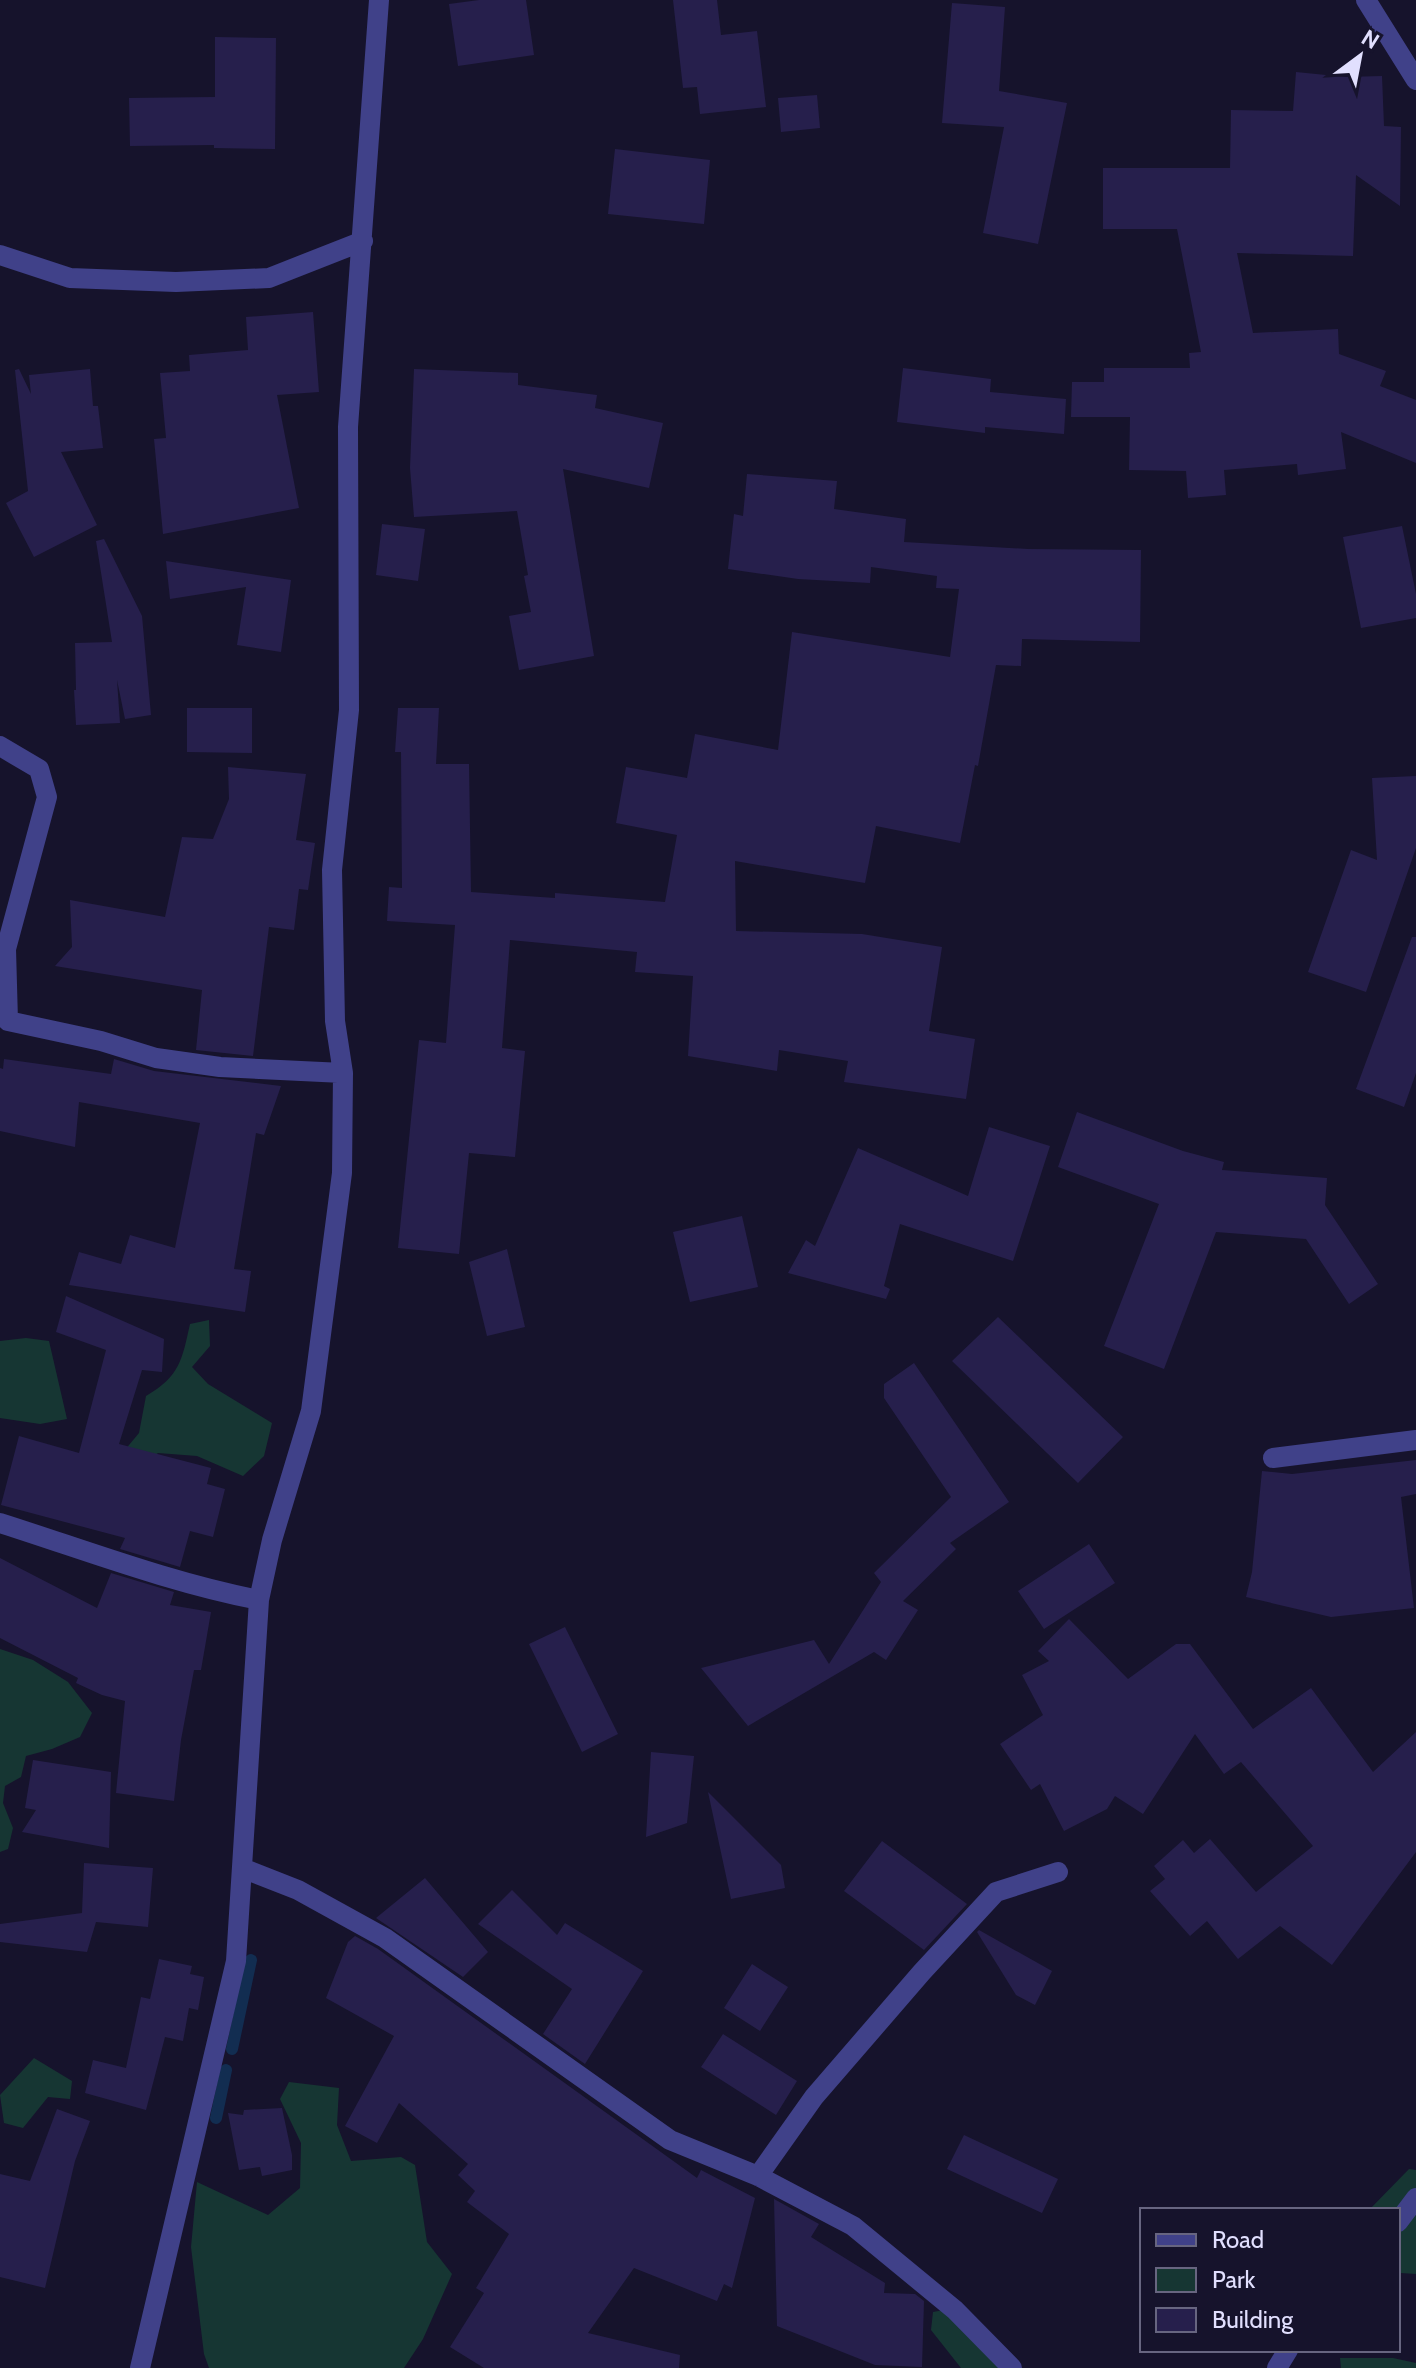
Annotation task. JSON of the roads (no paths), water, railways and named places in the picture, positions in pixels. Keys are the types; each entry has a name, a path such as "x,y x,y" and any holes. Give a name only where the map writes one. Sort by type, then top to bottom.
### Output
{"street":[{"path":"140,2368 236,1961 259,1600 272,1540 311,1411 342,1173 343,1073 335,1021 332,870 349,710 348,427 379,0"},
{"path":"1366,0 1416,80"},
{"path":"0,255 70,278 176,282 269,278 363,241"},
{"path":"0,746 39,769 47,797 6,949 4,1022 101,1041 156,1058 220,1067 343,1073"},
{"path":"1273,1458 1416,1440"},
{"path":"0,1523 166,1577 220,1593 259,1600"},
{"path":"242,1868 298,1890 385,1938 670,2140 758,2176 853,2226 955,2310 1012,2368"},
{"path":"758,2176 814,2097 996,1892 1058,1872"},
{"path":"1400,2219 1416,2198"}],"waterway":[{"path":"232,2049 251,1960"},
{"path":"216,2118 226,2070"}]}
